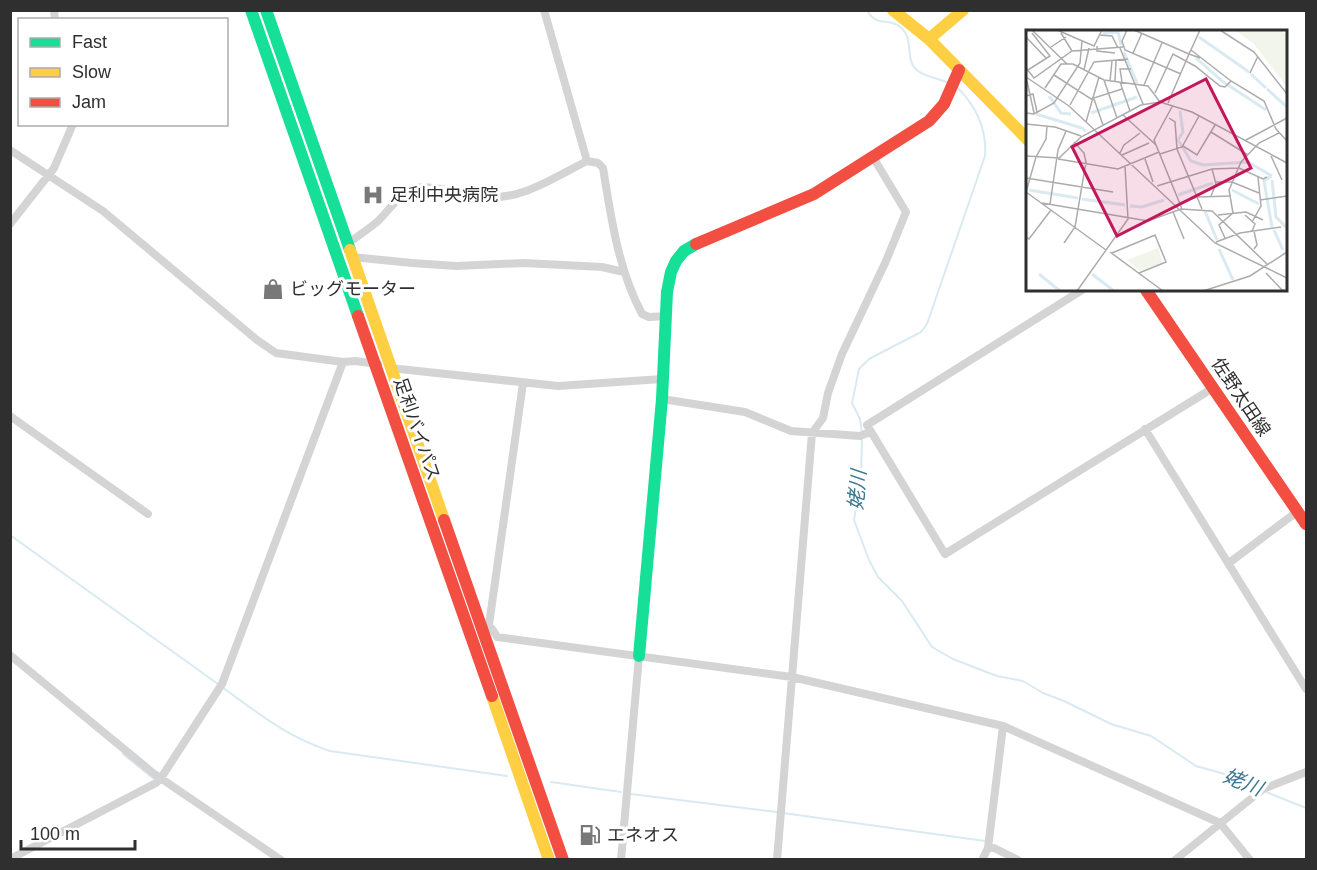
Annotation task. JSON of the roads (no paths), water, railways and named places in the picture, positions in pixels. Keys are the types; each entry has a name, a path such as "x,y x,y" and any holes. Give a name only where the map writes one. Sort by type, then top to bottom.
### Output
{"main road":[{"name":"足利バイパス","path":"251,10 549,860"},
{"name":"足利バイパス","path":"266,10 391,369 484,626 562,860"},
{"path":"893,10 928,39 955,79 1026,138"},
{"path":"928,39 963,10"},
{"path":"639,656 662,399 670,276 676,258 682,252 705,240 814,194 873,157 936,116 955,79"},
{"name":"佐野太田線","path":"1147,291 1306,524"}],"street":[{"path":"544,10 586,161"},
{"path":"10,224 54,168 72,126"},
{"path":"10,150 103,211 257,340 276,353 343,362 375,363 391,369 558,386 662,379"},
{"path":"777,860 812,433 823,418 828,393 842,354 886,261 906,212 873,157"},
{"path":"347,244 378,221 406,193 416,188 454,191 484,197 502,197 521,193 586,161 598,163 603,168 611,217 624,272 642,314 649,317 667,316"},
{"path":"352,257 456,266 524,262 602,267 624,272"},
{"path":"1080,291 867,425 945,554 1213,388"},
{"path":"10,859 156,783 161,778 222,684 343,362"},
{"path":"523,383 484,626 492,627 497,637 792,677 1003,726 1220,823 1250,860"},
{"path":"662,399 745,412 791,431 860,436 870,432"},
{"path":"10,416 148,514"},
{"path":"1145,429 1306,689"},
{"path":"1228,563 1298,511"},
{"path":"10,655 161,778 281,860"},
{"path":"622,859 639,656"},
{"path":"982,860 988,848 1003,726"},
{"path":"1175,860 1263,789 1306,772"},
{"path":"988,848 1018,860"}],"waterway":[{"name":"姥川","path":"867,10 874,19 894,23 904,31 909,43 911,61 918,71 949,83"},
{"name":"姥川","path":"862,433 860,419 852,403 859,369 869,359 921,332 927,324 985,156 984,136 979,118 970,102 957,87"},
{"name":"姥川","path":"862,439 861,476 854,520 878,577 902,601 932,647 953,659 997,676 1023,681 1043,693 1111,724 1151,736 1196,766 1228,775 1258,788"},
{"path":"10,535 218,684"},
{"path":"222,687 286,731 330,751 507,776"},
{"path":"123,754 154,779"},
{"path":"551,782 621,792"},
{"name":"姥川","path":"1266,792 1306,808"},
{"path":"631,794 777,812"},
{"path":"783,813 985,841"}],"place":[{"name":"足利中央病院","path":"373,195"},
{"name":"ビッグモーター","path":"273,289"},
{"name":"エネオス","path":"590,835"}]}
